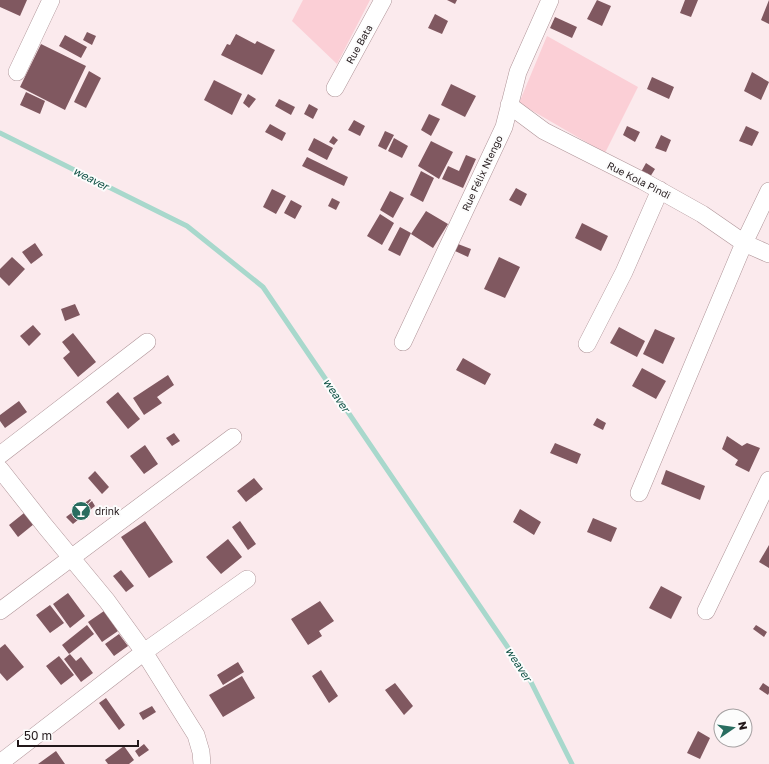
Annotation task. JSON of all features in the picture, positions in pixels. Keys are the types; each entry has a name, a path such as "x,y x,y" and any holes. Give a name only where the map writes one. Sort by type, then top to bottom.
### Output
{"street":[{"path":"17,72 51,0"},
{"name":"Rue Bata","path":"335,88 383,0"},
{"name":"Rue Félix Ntengo","path":"403,342 504,127 518,72 550,0"},
{"name":"Rue Kola Pindi","path":"510,105 544,131 660,190 702,214 744,243 769,254"},
{"path":"587,344 624,272 660,190"},
{"path":"639,493 744,243 769,191"},
{"path":"0,455 147,342"},
{"path":"0,611 233,437"},
{"path":"0,469 107,601 144,652 196,735 201,752 202,764"},
{"path":"706,611 769,480"},
{"path":"0,763 144,652 247,579"}],"shaded area":[{"path":"303,0 370,0 337,64 292,21"},
{"path":"547,36 638,87 605,153 519,103"}],"building":[{"path":"0,0 27,0 20,16 0,7"},
{"path":"447,0 457,0 455,4"},
{"path":"597,0 611,6 602,26 587,19"},
{"path":"685,0 698,0 691,17 680,13"},
{"path":"769,0 769,24 761,20"},
{"path":"435,14 448,21 442,34 428,28"},
{"path":"555,17 577,27 572,38 550,28"},
{"path":"87,32 96,36 92,45 83,40"},
{"path":"236,34 255,44 257,41 275,50 262,75 221,55 227,44 230,45"},
{"path":"65,35 87,47 81,58 59,46"},
{"path":"41,44 86,66 65,110 20,87"},
{"path":"89,71 101,78 86,108 74,102"},
{"path":"752,72 769,82 761,100 744,91"},
{"path":"652,77 674,87 669,99 647,89"},
{"path":"214,80 242,94 232,115 204,100"},
{"path":"451,84 476,96 465,117 441,105"},
{"path":"26,92 45,101 40,114 20,105"},
{"path":"248,94 256,99 249,108 243,103"},
{"path":"279,99 295,107 291,115 275,106"},
{"path":"309,104 318,109 313,119 304,114"},
{"path":"429,114 440,119 431,136 421,130"},
{"path":"354,120 365,126 360,136 348,130"},
{"path":"270,124 286,133 282,141 265,132"},
{"path":"627,126 640,132 635,142 623,135"},
{"path":"746,126 759,132 752,146 739,141"},
{"path":"385,131 394,135 386,150 378,146"},
{"path":"661,135 671,140 666,152 655,148"},
{"path":"333,136 338,140 334,145 329,142"},
{"path":"314,138 333,148 327,160 308,150"},
{"path":"394,138 408,146 402,158 388,151"},
{"path":"431,141 453,152 439,179 418,166"},
{"path":"466,155 476,159 463,188 442,179 448,166 459,171"},
{"path":"307,157 348,177 344,186 302,166"},
{"path":"646,163 655,169 650,177 641,172"},
{"path":"421,171 434,178 423,202 410,195"},
{"path":"516,188 527,194 521,206 509,200"},
{"path":"272,189 286,196 276,214 263,207"},
{"path":"390,191 404,198 393,218 380,210"},
{"path":"332,198 340,202 336,210 328,206"},
{"path":"291,200 302,206 295,219 284,213"},
{"path":"426,211 448,224 433,248 411,234"},
{"path":"380,214 394,223 382,245 367,236"},
{"path":"582,223 608,236 601,251 575,238"},
{"path":"400,227 411,233 400,256 388,250"},
{"path":"35,243 43,255 31,264 22,252"},
{"path":"458,244 471,249 468,257 455,251"},
{"path":"12,257 25,269 9,286 0,277 0,269"},
{"path":"499,257 520,267 505,298 484,289"},
{"path":"75,304 80,315 65,321 61,309"},
{"path":"33,325 41,334 29,346 20,336"},
{"path":"619,327 645,341 637,357 610,343"},
{"path":"655,329 675,338 663,364 643,354"},
{"path":"73,333 96,362 78,377 63,358 70,352 62,342"},
{"path":"463,358 491,374 485,385 456,370"},
{"path":"642,368 666,381 656,399 632,386"},
{"path":"168,375 174,385 157,397 162,403 144,415 133,398"},
{"path":"118,392 140,419 128,429 106,402"},
{"path":"19,401 27,412 5,428 0,421 0,415"},
{"path":"597,418 606,423 603,430 593,425"},
{"path":"174,433 180,441 172,446 166,438"},
{"path":"727,436 742,446 747,443 760,448 749,472 735,465 738,460 722,449"},
{"path":"555,443 581,454 577,464 550,453"},
{"path":"145,445 158,464 144,474 130,456"},
{"path":"666,470 705,486 700,500 661,484"},
{"path":"95,471 109,487 102,494 88,478"},
{"path":"254,478 263,489 246,502 237,491"},
{"name":"drink","path":"90,499 91,500 86,506 92,501 95,506 73,524 66,517"},
{"path":"520,509 541,522 534,535 513,522"},
{"path":"24,513 34,524 18,537 9,525"},
{"path":"593,518 617,528 611,542 587,532"},
{"path":"145,521 173,562 149,578 121,537"},
{"path":"240,521 256,544 248,550 232,527"},
{"path":"228,539 242,557 221,574 206,557"},
{"path":"769,545 769,568 759,562"},
{"path":"121,570 134,586 126,592 113,576"},
{"path":"661,586 682,597 671,619 649,608"},
{"path":"68,593 85,616 70,628 53,604"},
{"path":"320,601 334,621 319,631 322,636 308,645 291,619"},
{"path":"50,605 64,623 50,633 36,615"},
{"path":"104,611 118,631 102,642 88,622"},
{"path":"87,625 94,634 69,654 62,645"},
{"path":"756,625 767,632 764,637 753,629"},
{"path":"119,634 128,646 114,656 105,644"},
{"path":"5,644 24,667 7,681 0,673 0,648"},
{"path":"70,654 76,661 81,657 93,673 81,682 64,659"},
{"path":"59,656 74,675 61,685 46,666"},
{"path":"238,662 244,672 223,685 217,675"},
{"path":"321,670 338,696 329,703 312,676"},
{"path":"242,676 255,698 223,717 209,695"},
{"path":"395,683 413,706 404,715 385,690"},
{"path":"763,683 769,687 768,695 759,689"},
{"path":"106,698 125,725 119,730 99,703"},
{"path":"152,706 156,712 143,720 139,713"},
{"path":"698,731 710,738 700,759 687,753"},
{"path":"144,744 149,750 139,757 135,751"},
{"path":"124,746 134,760 129,764 108,764 105,760"},
{"path":"56,751 65,764 38,764"}],"waterway":[{"name":"weaver","path":"0,133 187,226 263,287 530,680 572,764"}],"place":[{"name":"drink","path":"81,511"}]}
